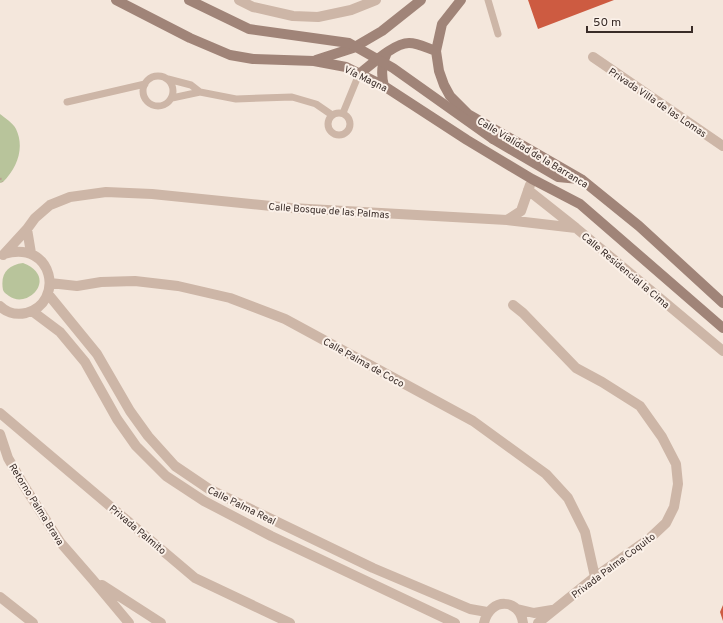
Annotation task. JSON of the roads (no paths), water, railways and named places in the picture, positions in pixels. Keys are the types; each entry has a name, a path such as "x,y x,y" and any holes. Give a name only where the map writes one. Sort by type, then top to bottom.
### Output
{"main road":[{"name":"Vía Magna","path":"116,0 190,38 230,55 253,59 314,61 346,67 384,86 467,140 532,179"},
{"path":"189,0 249,29 349,43 393,68 493,139 558,177 581,179"},
{"path":"314,61 353,48 387,27 421,0"},
{"path":"359,74 396,46 407,43 419,44 436,51 442,24 461,0"},
{"name":"Calle Vialidad de la Barranca","path":"436,51 439,71 450,96 468,114 581,179 639,226 723,303"},
{"path":"384,86 382,69 387,53"},
{"name":"Calle Vialidad de la Barranca","path":"532,179 580,204 723,328"}],"street":[{"path":"239,0 253,7 293,16 318,17 351,10 376,0"},
{"name":"Privada Villa de las Lomas","path":"593,57 723,146"},
{"path":"507,220 521,211 532,179"},
{"name":"Calle Residencial la Cima","path":"528,190 576,228 723,351"},
{"name":"Calle Bosque de las Palmas","path":"27,229 35,218 50,205 70,197 106,192 152,194 291,208 507,220 576,228"},
{"path":"27,229 31,253"},
{"path":"2,256 27,229"},
{"path":"2,256 15,251 31,253 39,258 47,269 50,283 48,294 42,304 32,311 19,314 2,313"},
{"name":"Calle Palma de Coco","path":"50,283 77,286 101,282 135,281 178,286 230,298 285,319 473,421 546,474 568,498 585,532 595,577"},
{"name":"Calle Palma Real","path":"48,294 97,354 130,411 148,436 175,466 209,489 374,568 470,609 487,612"},
{"name":"Privada Palma Coquito","path":"513,305 523,313 576,368 602,382 640,406 662,436 676,464 678,484 674,507 666,523 650,538 595,577 538,623"},
{"name":"Calle Palma Real","path":"32,311 60,332 85,362 117,419 136,446 166,476 204,501 270,536 455,623"},
{"name":"Privada Palmito","path":"0,413 196,578 290,623"},
{"name":"Retorno Palma Brava","path":"0,434 8,458 26,490 60,542 129,623"},
{"path":"93,580 161,623"},
{"path":"0,597 33,623"},
{"name":"Privada Palma Coquito","path":"487,612 496,605 507,604 517,609 534,614 554,610"},
{"path":"517,609 522,617 522,623"},
{"path":"484,623 487,612"}],"lane":[{"path":"488,0 498,34"},
{"path":"343,113 359,74"},
{"path":"168,79 172,84 172,98 169,102 163,105 150,103 145,98 143,91 145,84 149,79 155,76 162,76 191,85 200,92"},
{"path":"67,102 145,84"},
{"path":"172,98 200,92 236,99 292,97 316,104 332,115"},
{"path":"343,113 348,116 351,121 351,127 344,135 338,136 329,130 329,119 332,115 343,113"}]}
